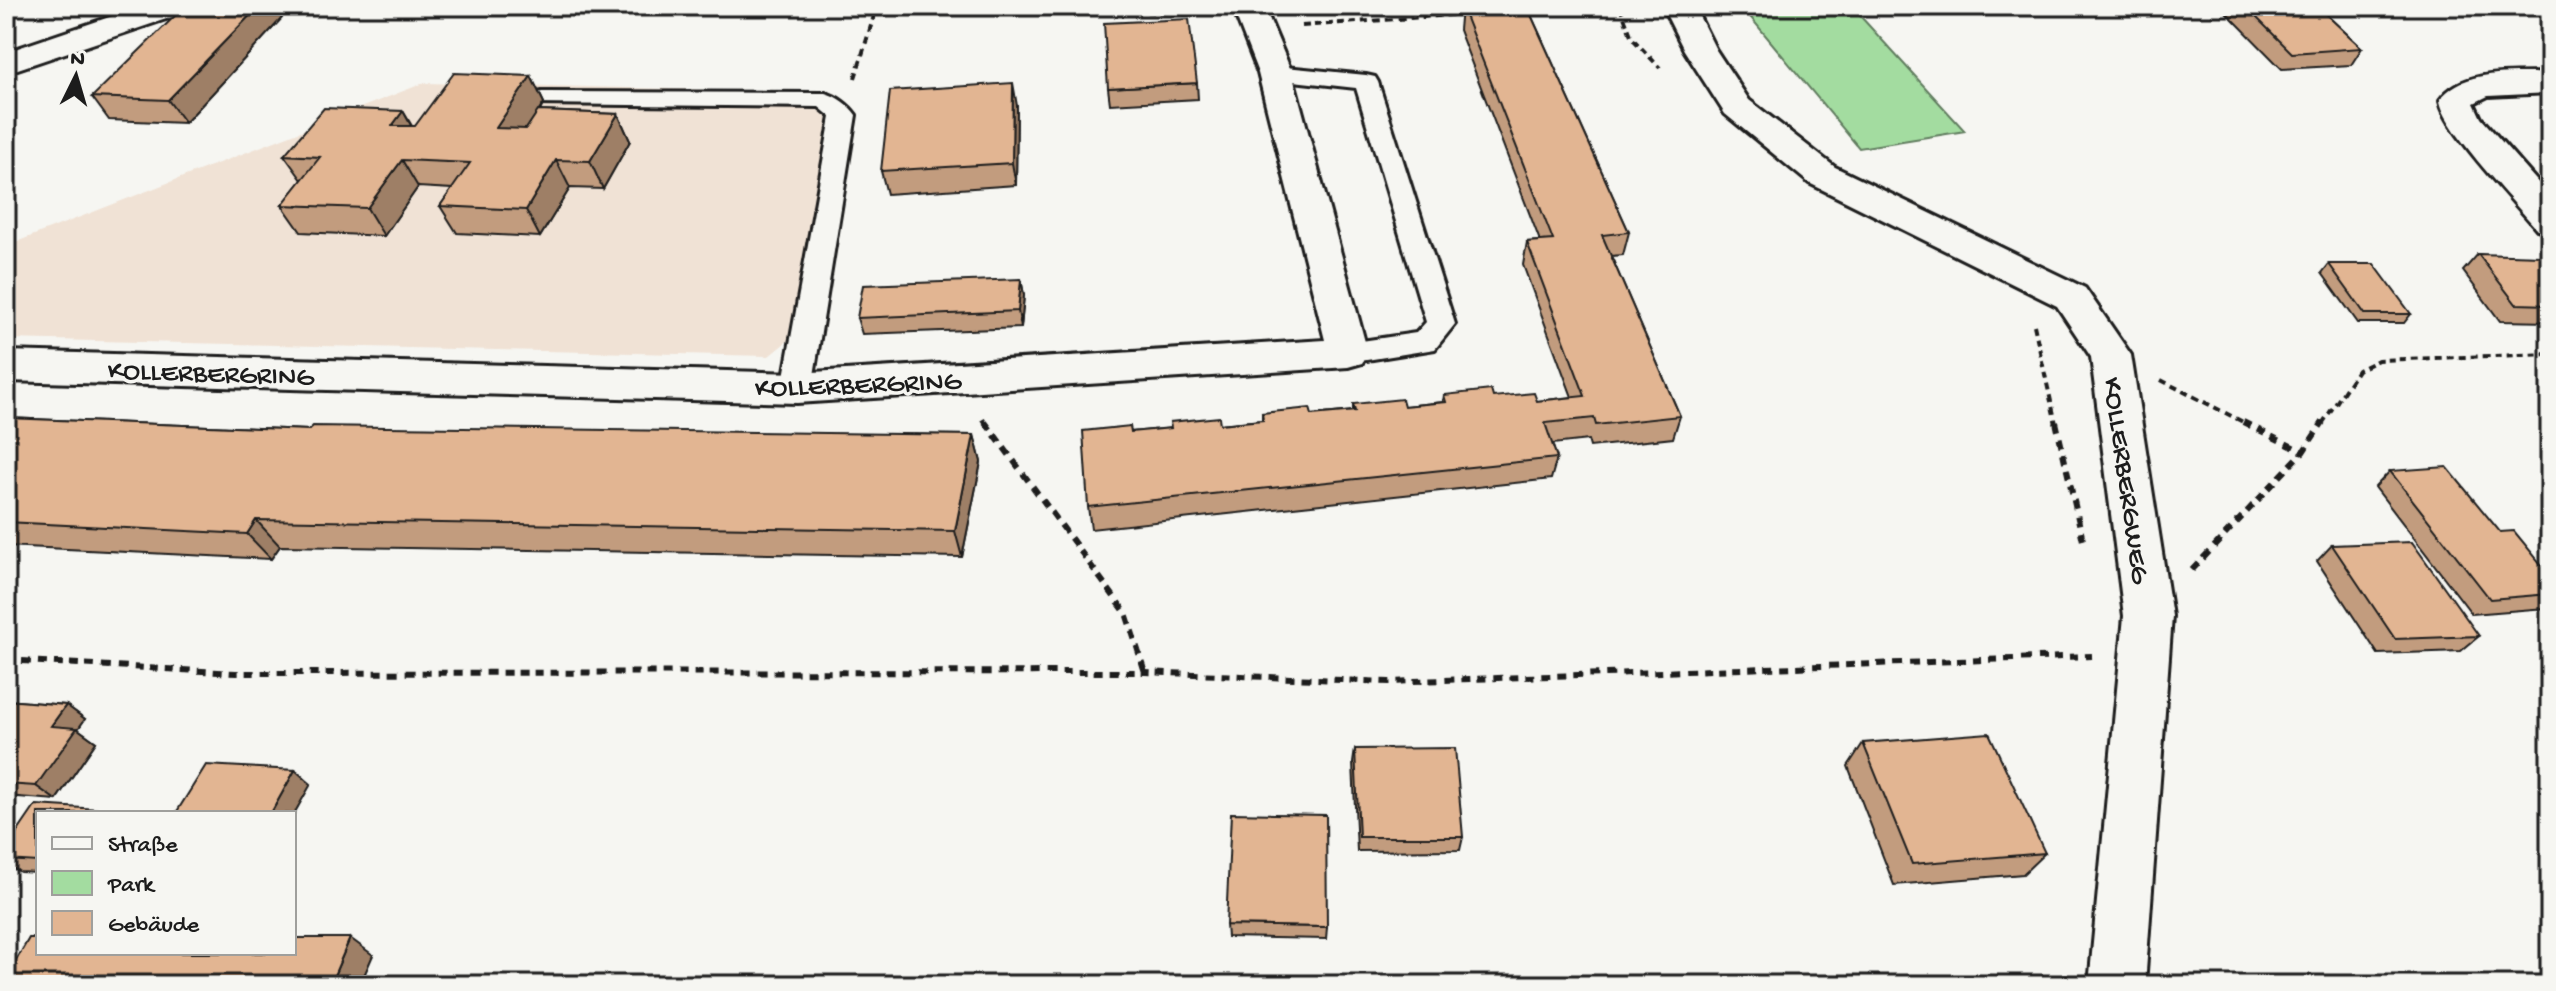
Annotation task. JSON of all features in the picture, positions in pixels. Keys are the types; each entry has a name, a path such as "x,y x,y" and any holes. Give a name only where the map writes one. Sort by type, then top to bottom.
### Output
{"street":[{"path":"6,63 173,6"},
{"name":"KOLLERBERGWEG","path":"1678,6 1700,50 1737,107 1822,175 2071,297 2111,355 2148,616 2117,985"},
{"path":"1251,14 1275,73 1348,353"},
{"path":"2550,83 2465,92 2457,100 2458,110 2469,125 2550,220"},
{"name":"KOLLERBERGRING","path":"6,366 797,388 1348,353"}],"lane":[{"path":"1275,73 1366,82 1441,324 1425,342 1348,353"},
{"path":"542,99 825,100 844,115 797,388"}],"path":[{"path":"6,12 28,6"},
{"path":"844,115 877,6"},
{"path":"1051,6 1185,14 1464,14"},
{"path":"1620,6 1632,38 1665,73"},
{"path":"2032,315 2084,547"},
{"path":"6,660 236,673 1145,672 1389,682 2109,656 2303,452 2358,370 2378,360 2550,354"},
{"path":"2111,355 2303,452"},
{"path":"954,379 1126,613 1145,672"}],"shaded area":[{"path":"424,83 836,93 790,339 769,356 6,339 6,246"}],"green space":[{"path":"1851,6 1965,131 1859,148 1742,7"}],"building":[{"path":"185,6 259,6 168,100 92,97"},
{"path":"1527,6 1629,232 1602,235 1680,416 1596,425 1594,418 1545,423 1557,458 1088,507 1083,431 1130,426 1131,432 1171,428 1170,422 1219,417 1220,424 1263,420 1262,413 1310,408 1312,415 1355,411 1353,404 1402,399 1404,406 1446,402 1444,395 1491,390 1493,397 1534,393 1537,401 1585,396 1527,242 1553,240 1462,8"},
{"path":"2245,6 2317,6 2362,48 2292,53"},
{"path":"1189,19 1197,83 1108,88 1104,23"},
{"path":"454,73 531,76 496,128 526,129 538,111 618,114 590,161 556,160 526,210 440,206 470,163 402,160 367,208 282,205 320,157 284,155 324,108 403,111 392,126 415,126"},
{"path":"1013,83 1012,163 881,171 890,91"},
{"path":"2478,254 2541,256 2550,267 2550,305 2516,304"},
{"path":"2329,264 2374,264 2411,314 2365,314"},
{"path":"1021,279 1018,311 857,318 863,285"},
{"path":"6,418 309,430 313,426 974,435 955,531 256,520 247,534 6,522"},
{"path":"2447,467 2500,532 2514,531 2550,575 2550,594 2490,599 2390,471"},
{"path":"2412,542 2479,636 2395,639 2332,545"},
{"path":"6,700 66,705 51,726 77,728 36,786 6,784"},
{"path":"1989,733 2045,853 1912,864 1863,743"},
{"path":"1455,748 1463,837 1359,837 1355,749"},
{"path":"206,765 295,770 272,811 177,811"},
{"path":"36,805 130,811 36,811 36,862 6,860 6,849"},
{"path":"1231,813 1326,815 1327,927 1226,925"},
{"path":"29,938 36,938 36,955 296,955 296,938 350,938 330,985 6,985 6,978"}]}
